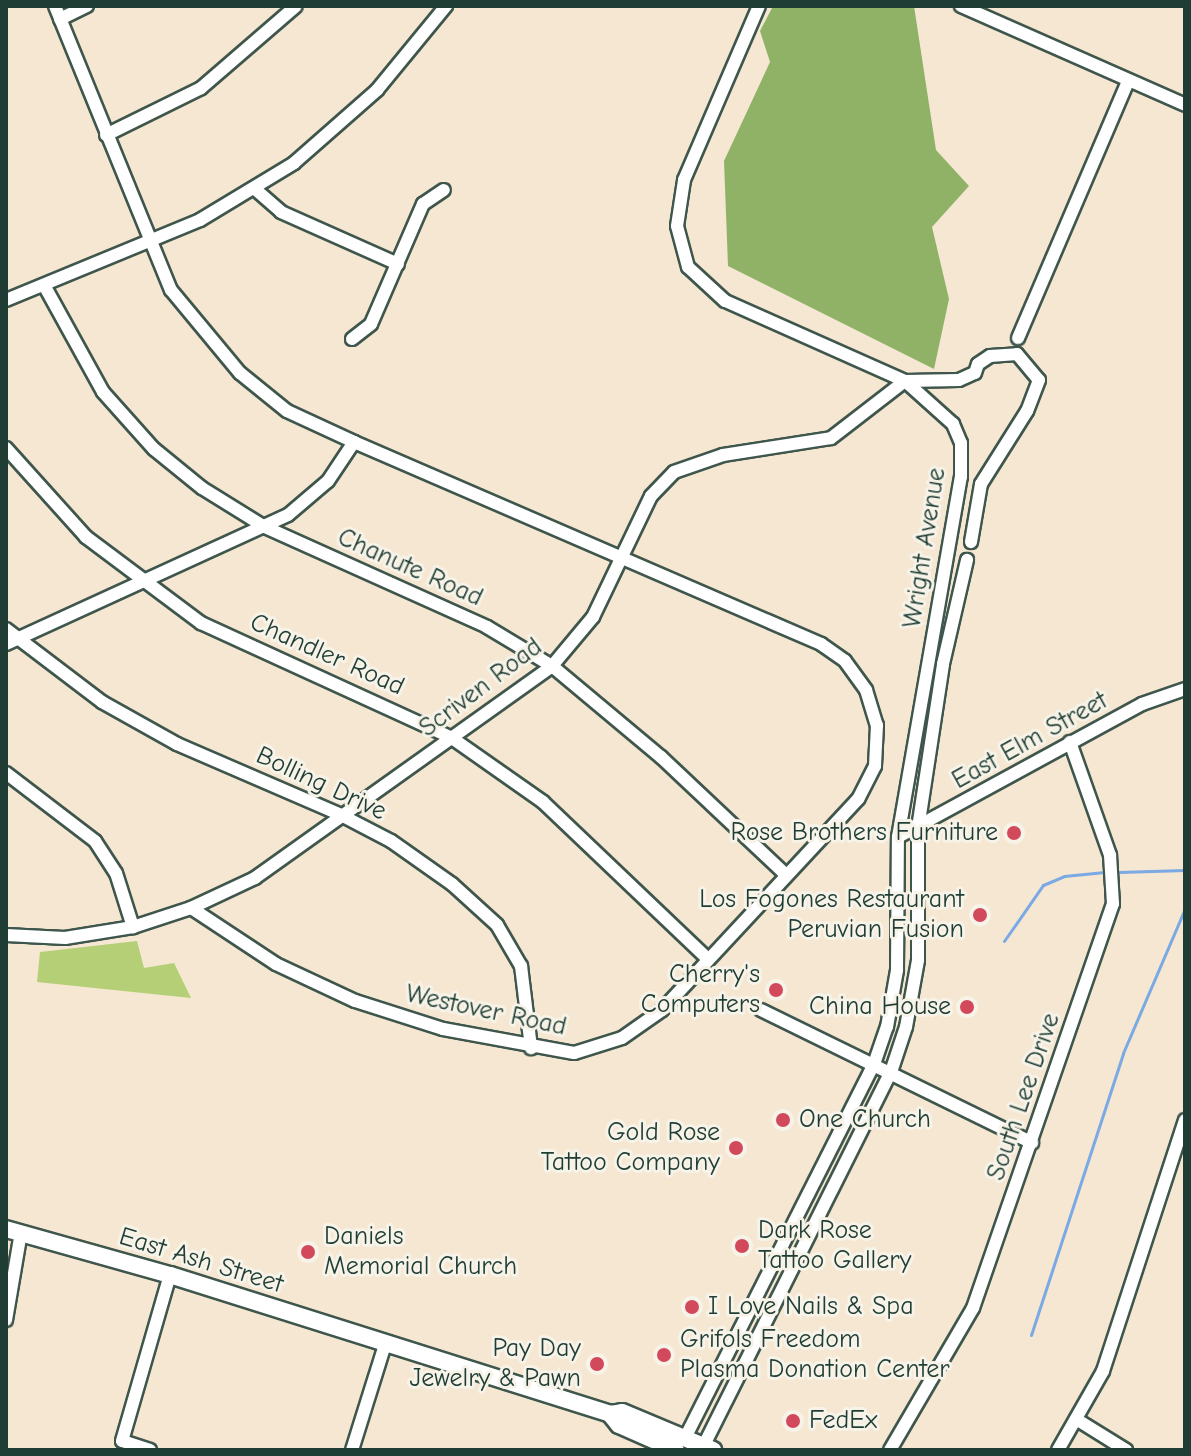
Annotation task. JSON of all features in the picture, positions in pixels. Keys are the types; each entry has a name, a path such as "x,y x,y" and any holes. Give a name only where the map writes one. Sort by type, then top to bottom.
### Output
{"main road":[{"name":"East Ash Street","path":"14,1230 170,1275 610,1414 619,1425 680,1446 706,1448"}],"street":[{"path":"55,6 149,242 197,326 240,373 287,411 625,558"},
{"path":"60,19 87,6"},
{"path":"106,135 201,88 296,6"},
{"path":"6,300 149,242 255,189 294,163 367,100 446,6"},
{"path":"759,6 684,180 677,226 685,258 698,280 725,301 905,381"},
{"path":"961,6 1185,105"},
{"path":"1018,338 1128,81"},
{"path":"255,189 281,212 398,264"},
{"path":"352,339 371,324 423,204 444,190"},
{"name":"Chanute Road","path":"44,285 103,392 154,449 202,488 265,527 487,627 552,666 661,757 786,875"},
{"name":"Wright Avenue","path":"905,381 959,380 975,373 978,364 990,356 1017,354 1039,380 1027,411 981,484 971,542"},
{"name":"Wright Avenue","path":"680,1446 874,1064 897,970 898,837 921,689 945,592 962,460 953,424 905,381"},
{"name":"Scriven Road","path":"6,935 65,938 133,927 191,908 255,878 552,666 593,617 625,558 651,496 674,472 697,460 831,438 905,381"},
{"path":"11,642 265,527 328,481 354,442"},
{"name":"Chandler Road","path":"6,448 86,537 141,583 201,623 452,738 543,802 708,959"},
{"name":"Westover Road","path":"191,908 276,964 355,1001 443,1029 531,1048 574,1053 622,1038 662,1010 858,799 875,766 877,725 866,690 845,661 821,644 625,558"},
{"name":"Wright Avenue","path":"706,1448 891,1072 906,1027 918,960 918,828 943,664 967,560"},
{"name":"Bolling Drive","path":"6,629 11,642 102,702 177,744 341,815 416,858 497,925 521,966 530,1004 531,1048"},
{"name":"East Elm Street","path":"898,837 1142,704 1185,689"},
{"name":"South Lee Drive","path":"890,1450 973,1308 1113,904 1110,855 1070,742"},
{"path":"6,773 95,841 116,873 133,927"},
{"path":"761,1010 1032,1143"},
{"path":"1058,1450 1103,1371 1185,1120"},
{"path":"6,1320 14,1230"},
{"path":"150,1450 122,1441 170,1275"},
{"path":"352,1450 385,1345"},
{"path":"1076,1419 1126,1450"}],"green space":[{"path":"773,6 914,6 936,150 969,186 932,227 949,299 934,369 728,266 724,161 770,62 760,31"},
{"path":"137,941 144,968 174,963 191,998 37,982 40,952"}],"waterway":[{"path":"1119,872 1185,870"},
{"path":"1004,941 1043,885 1064,876 1105,872"},
{"path":"1031,1335 1123,1053 1185,908"}],"place":[{"name":"Rose Brothers Furniture","path":"1014,833"},
{"name":"Los Fogones Restaurant Peruvian Fusion","path":"980,915"},
{"name":"Cherry's Computers","path":"776,990"},
{"name":"China House","path":"967,1007"},
{"name":"One Church","path":"783,1120"},
{"name":"Gold Rose Tattoo Company","path":"736,1148"},
{"name":"Dark Rose Tattoo Gallery","path":"742,1246"},
{"name":"Daniels Memorial Church","path":"308,1252"},
{"name":"I Love Nails & Spa","path":"692,1307"},
{"name":"Grifols Freedom Plasma Donation Center","path":"664,1355"},
{"name":"Pay Day Jewelry & Pawn","path":"597,1364"},
{"name":"FedEx","path":"793,1421"}]}
